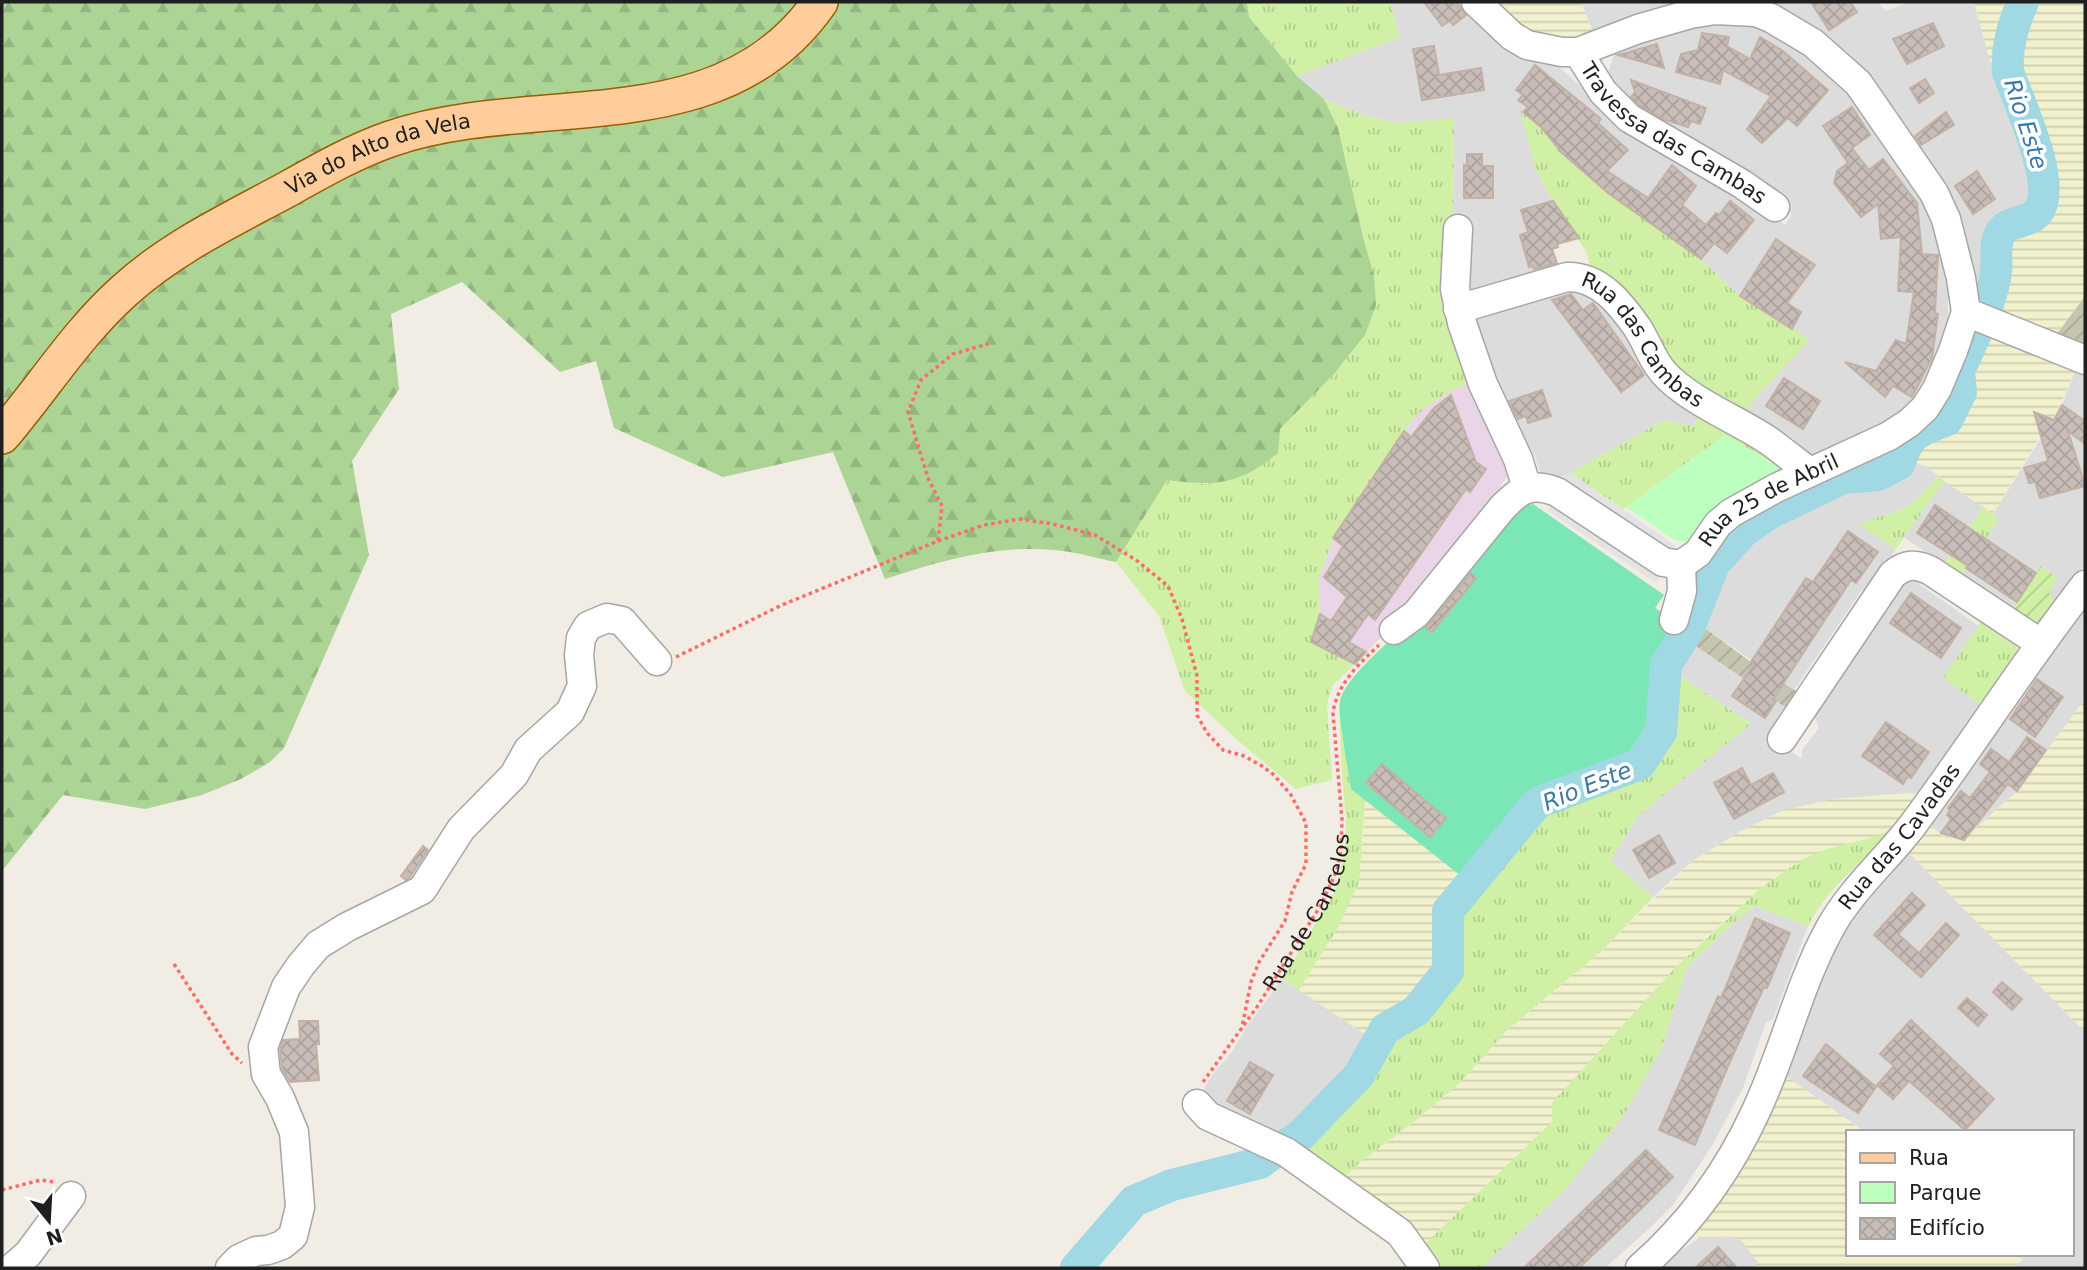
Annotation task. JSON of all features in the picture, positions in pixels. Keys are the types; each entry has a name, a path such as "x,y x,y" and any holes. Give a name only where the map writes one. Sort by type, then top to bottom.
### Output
{"main road":[{"name":"Via do Alto da Vela","path":"2,436 69,350 125,290 193,241 338,160 390,139 448,124 653,101 708,88 769,57 798,31 820,2"}],"street":[{"path":"1476,2 1512,36 1545,50 1578,52 1638,29 1690,14 1715,10 1756,12 1797,32 1858,83 1934,193 1946,219 1953,244 1966,312 2085,360"},
{"name":"Travessa das Cambas","path":"1578,52 1603,92 1629,118 1742,184 1775,207"},
{"path":"1394,630 1416,614 1502,508 1513,496 1527,488 1518,459 1483,384 1458,309 1455,289 1458,229"},
{"name":"Rua das Cambas","path":"1458,309 1567,277 1594,281 1606,291 1637,328 1654,360 1678,387 1764,438 1810,472"},
{"name":"Rua 25 de Abril","path":"1527,488 1543,487 1557,492 1663,562 1681,565 1698,552 1718,524 1731,513 1909,424 1925,408 1937,389 1966,312"},
{"path":"1782,739 1893,574 1910,564 1931,571 2040,643"},
{"path":"1674,620 1682,591 1681,565"},
{"name":"Rua das Cavadas","path":"1640,1268 1682,1227 1724,1168 1756,1110 1815,958 1830,927 1912,825 2040,643 2085,585"},
{"path":"230,1268 239,1259 256,1251 282,1245 293,1236 300,1207 294,1132 280,1098 266,1074 263,1046 272,1017 286,987 318,945 346,927 422,890 461,829 514,775 528,750 570,712 582,686 579,655 581,638 588,626 607,618 622,621 657,661"},
{"path":"1197,1104 1208,1116 1286,1152 1400,1233 1425,1268"},
{"path":"12,1268 29,1254 71,1196"}],"path":[{"path":"938,541 943,506 928,478 908,412 921,380 953,354 988,344"},
{"path":"657,661 683,655 782,605 984,525 1020,519 1053,524 1095,535 1136,560 1168,586 1182,619 1198,676 1197,715 1202,724 1223,750 1244,756 1273,775 1290,795 1306,823 1306,864 1292,892 1285,921 1259,962 1251,982 1242,1027"},
{"name":"Rua de Cancelos","path":"1197,1104 1203,1082 1257,1007 1316,914 1337,870 1342,820 1334,726 1335,700 1342,685 1358,666 1394,630"},
{"path":"174,964 232,1054 248,1068 266,1074"},
{"path":"2,1190 41,1180 62,1182 68,1187 71,1196"}],"shaded area":[{"path":"1390,2 1466,2 1553,61 1622,125 1725,185 1785,225 1792,214 1648,123 1610,81 1609,70 1616,49 1711,19 1752,20 1807,51 1850,90 1935,217 1948,271 1948,334 1941,357 1905,415 1836,451 1808,457 1788,451 1794,439 1744,411 1809,339 1740,296 1701,259 1608,193 1566,158 1542,128 1536,170 1553,201 1579,238 1557,244 1558,247 1552,249 1560,273 1470,300 1453,225 1454,118 1397,123 1360,114 1324,99 1297,76 1400,37"},
{"path":"1486,2 1581,2 1596,39 1533,39"},
{"path":"1581,2 1760,2 1596,39"},
{"path":"1777,2 1878,2 1885,11 1910,2 1974,2 1999,89 2004,88 2028,145 2037,173 2038,187 2036,203 2032,210 2006,221 1993,239 1991,274 1982,306 1977,302 1963,239"},
{"path":"1974,2 2016,2 2002,39 2002,59 1990,62"},
{"path":"2035,2 2085,2 2085,296 2052,340 1991,312 1999,285 2006,236 2012,229 2040,215 2048,195 2049,177 2046,166 2014,77 2016,52 2027,16"},
{"path":"1586,285 1698,412 1695,426 1664,420 1570,473 1556,479 1542,477 1527,442 1516,431 1470,318"},
{"path":"2085,296 2085,352 2052,340"},
{"path":"1983,334 2077,366 2054,420 2041,435 1993,514 1930,469 1909,459 1915,446 1927,435 1941,431 1950,423 1961,403 1966,370"},
{"path":"2077,366 2085,369 2085,565 2043,620 2032,623 1960,577 1999,519 1993,514 2062,405"},
{"path":"1474,381 1509,473 1497,492 1496,502 1391,627 1355,664 1311,642 1320,614 1319,578 1333,538 1413,419 1428,404 1450,390"},
{"path":"1909,459 1939,476 1914,502 1895,512 1859,524 1896,549 1866,592 1862,590 1794,690 1698,623 1733,548 1746,533 1785,509 1844,483 1879,479 1901,468"},
{"path":"1570,473 1676,546 1670,556 1556,479"},
{"path":"1944,481 1983,507 1944,565 1904,537"},
{"path":"1555,500 1663,572 1656,583 1548,511"},
{"path":"1907,578 1921,579 1919,584 1979,626 1943,678 1983,706 1924,792 1834,799 1741,831 1691,862 1653,897 1610,861 1638,816 1750,723 1670,669 1687,640 1788,709 1769,736 1802,759 1802,750 1819,728 1814,715"},
{"path":"2085,598 2085,699 2017,791 1963,840 1948,839 1930,826"},
{"path":"1698,623 1799,693 1788,709 1687,640"},
{"path":"2085,699 2085,1032 1907,851 1925,823 1947,839 1950,836 1964,839 2017,791"},
{"path":"1924,792 1900,825 1878,836 1827,849 1729,916 1674,969 1552,1103 1552,1122 1424,1245 1344,1178 1359,1163 1460,1083 1507,1030 1604,949 1691,862 1741,831 1783,810 1834,799"},
{"path":"1365,800 1463,877 1438,909 1440,968 1413,1005 1384,1021 1374,1040 1299,990 1337,929 1363,841"},
{"path":"1907,851 2085,1032 2085,1268 2015,1268 2023,1259 2020,1256 2073,1256 2073,1130 1862,1130 1787,1077 1803,1025 1840,940 1863,907 1896,869"},
{"path":"1755,906 1808,926 1773,1019 1766,1022 1743,1088 1713,1144 1673,1205 1605,1268 1480,1268 1564,1191 1661,1050 1687,968"},
{"path":"1282,979 1374,1040 1355,1073 1299,1133 1282,1145 1219,1114 1202,1093 1212,1075 1231,1053"},
{"path":"1787,1077 1862,1130 1846,1130 1846,1256 2020,1256 2023,1259 2015,1268 1752,1268 1758,1262 1741,1240 1729,1236 1699,1238 1691,1231 1763,1125"},
{"path":"1729,1236 1741,1240 1759,1262 1752,1268 1657,1268 1699,1238"}],"green space":[{"path":"2,2 1247,2 1249,17 1297,76 1324,99 1338,128 1374,276 1376,305 1365,335 1333,375 1280,429 1278,453 1251,472 1226,481 1199,483 1167,480 1116,562 1063,551 1017,549 929,565 885,579 833,452 723,477 614,428 596,361 560,372 462,282 391,314 399,389 352,461 369,555 284,748 270,762 241,779 202,795 145,809 63,795 2,871"},
{"path":"1247,2 1390,2 1400,37 1297,76 1249,17"},
{"path":"1324,99 1360,114 1397,123 1454,118 1453,225 1474,381 1441,397 1413,419 1333,538 1319,578 1320,614 1311,642 1355,664 1332,686 1327,704 1332,780 1296,789 1185,691 1159,616 1116,562 1167,480 1207,484 1280,429 1333,375 1374,276 1338,128"},
{"path":"1520,110 1542,128 1566,158 1608,193 1701,259 1740,296 1810,339 1744,411 1685,386 1591,273 1587,253 1536,170"},
{"path":"1698,412 1756,443 1787,472 1725,435 1623,509 1570,473 1664,420 1695,426"},
{"path":"1725,435 1787,472 1686,542 1674,540 1626,507"},
{"path":"1939,476 1944,481 1896,549 1858,524 1895,512 1914,502"},
{"path":"1533,504 1664,595 1655,608 1682,625 1661,664 1653,731 1632,760 1532,799 1466,880 1351,789 1340,701 1356,674 1397,633 1405,640 1510,510"},
{"path":"1983,507 1999,519 1960,577 1944,565"},
{"path":"2041,566 2058,578 2049,593 2057,602 2043,620 2032,623 2011,611"},
{"path":"1983,619 2016,642 2019,653 1983,706 1943,678"},
{"path":"1670,669 1751,724 1638,816 1610,861 1653,897 1604,949 1507,1030 1460,1083 1359,1163 1344,1178 1298,1144 1358,1086 1391,1034 1417,1018 1453,975 1455,913 1540,808 1641,771 1666,735"},
{"path":"1339,702 1351,789 1365,800 1359,883 1337,929 1299,990 1283,979 1336,889 1345,852 1346,819"},
{"path":"1900,825 1838,884 1808,926 1755,906 1729,927 1687,968 1661,1050 1622,1118 1564,1191 1480,1268 1433,1268 1424,1245 1552,1122 1552,1103 1674,969 1762,887 1803,859 1827,849 1878,836"}],"building":[{"path":"1424,2 1456,2 1466,15 1453,25 1450,21 1442,26"},
{"path":"1811,2 1850,2 1857,12 1829,30"},
{"path":"1933,23 1944,46 1907,64 1893,39"},
{"path":"1702,33 1729,37 1727,46 1750,59 1760,37 1783,51 1828,90 1797,126 1788,118 1762,143 1747,129 1771,96 1723,70 1720,84 1676,72 1681,54 1698,50"},
{"path":"1657,44 1664,68 1618,55"},
{"path":"1434,46 1439,75 1481,68 1484,90 1422,100 1413,49"},
{"path":"1535,65 1601,119 1598,123 1628,150 1607,171 1648,198 1672,165 1696,186 1682,205 1706,225 1716,213 1719,215 1730,201 1754,220 1727,253 1714,243 1701,259 1608,193 1561,152 1542,128 1523,112 1528,107 1518,100 1523,95 1516,90"},
{"path":"1925,79 1934,93 1919,103 1910,88"},
{"path":"1631,80 1706,108 1700,124 1691,121 1688,127 1663,119 1639,105 1631,97 1635,92"},
{"path":"1852,107 1870,135 1852,148 1869,170 1883,159 1917,203 1922,254 1938,255 1935,313 1938,314 1932,358 1912,397 1893,386 1885,397 1845,362 1876,371 1896,340 1906,344 1914,292 1898,291 1901,237 1881,239 1878,204 1861,217 1834,183 1837,171 1848,163 1823,126"},
{"path":"1946,112 1954,125 1921,145 1915,136"},
{"path":"1467,154 1482,154 1482,166 1493,166 1493,198 1464,198 1464,165 1467,166"},
{"path":"1977,171 1995,199 1973,214 1955,186"},
{"path":"1553,201 1579,238 1557,244 1558,247 1552,249 1557,263 1534,269 1529,267 1520,235 1528,232 1521,210"},
{"path":"1776,239 1815,265 1787,303 1801,312 1792,329 1740,296"},
{"path":"1571,294 1583,310 1593,303 1644,375 1621,392 1552,300"},
{"path":"1784,378 1820,401 1803,429 1766,406"},
{"path":"1542,390 1551,416 1528,423 1526,416 1518,419 1509,401"},
{"path":"1451,395 1476,462 1486,469 1470,492 1466,489 1375,620 1368,614 1349,642 1366,652 1355,664 1311,642 1320,614 1331,621 1347,597 1324,577 1343,546 1333,538 1404,431 1411,437 1434,408"},
{"path":"2062,405 2085,421 2085,444 2068,431 2085,486 2040,498 2035,482 2029,483 2024,468 2048,461 2034,412 2054,420"},
{"path":"1935,505 2036,573 2017,602 1917,533"},
{"path":"1848,531 1878,552 1856,583 1851,580 1773,699 1776,701 1765,718 1732,696 1806,578 1813,582"},
{"path":"1471,573 1476,578 1432,632 1426,628"},
{"path":"1911,593 1961,628 1941,658 1890,623"},
{"path":"2037,679 2063,697 2035,737 2010,719"},
{"path":"1886,722 1929,752 1911,778 1908,776 1903,784 1862,756"},
{"path":"2027,737 2046,750 2017,791 2008,784 1964,840 1941,833 1951,819 1947,815 1950,810 1948,808 1961,791 1970,798 1990,772 1980,764 1991,749 2009,762"},
{"path":"1382,764 1446,818 1430,837 1366,783"},
{"path":"1742,768 1751,785 1773,773 1784,792 1734,819 1714,783"},
{"path":"1659,835 1675,863 1649,878 1633,850"},
{"path":"423,846 428,850 406,880 401,876"},
{"path":"1912,893 1925,905 1898,934 1919,953 1946,923 1959,935 1921,977 1874,935"},
{"path":"1755,918 1790,933 1767,988 1764,987 1728,1066 1695,1145 1659,1130"},
{"path":"2002,982 2022,999 2012,1010 1993,992"},
{"path":"1967,998 1987,1015 1978,1026 1958,1008"},
{"path":"1911,1020 1994,1099 1965,1130 1909,1081 1893,1099 1877,1085 1894,1066 1880,1054"},
{"path":"299,1021 318,1021 319,1044 316,1044 319,1080 290,1082 282,1069 280,1049 283,1040 300,1039"},
{"path":"1826,1044 1876,1087 1858,1113 1803,1076"},
{"path":"1250,1062 1273,1075 1250,1114 1227,1101"},
{"path":"1646,1150 1673,1177 1644,1206 1579,1268 1524,1268"},
{"path":"1718,1247 1737,1268 1695,1268"}],"waterway":[{"name":"Rio Este","path":"1987,307 1995,280 1998,239 2004,228 2036,214 2042,202 2044,186 2035,144 2008,72 2011,36 2023,2"},
{"name":"Rio Este","path":"1286,1145 1300,1136 1359,1075 1385,1029 1416,1011 1448,971 1448,911 1537,803 1640,764 1661,732 1666,665 1689,628 1714,564 1743,532 1770,513 1843,478 1878,475 1899,464 1907,445 1916,434 1947,420 1961,392 1959,371 1979,327"},
{"name":"Rio Este","path":"1076,1268 1134,1201 1172,1185 1260,1163 1276,1151"}]}
